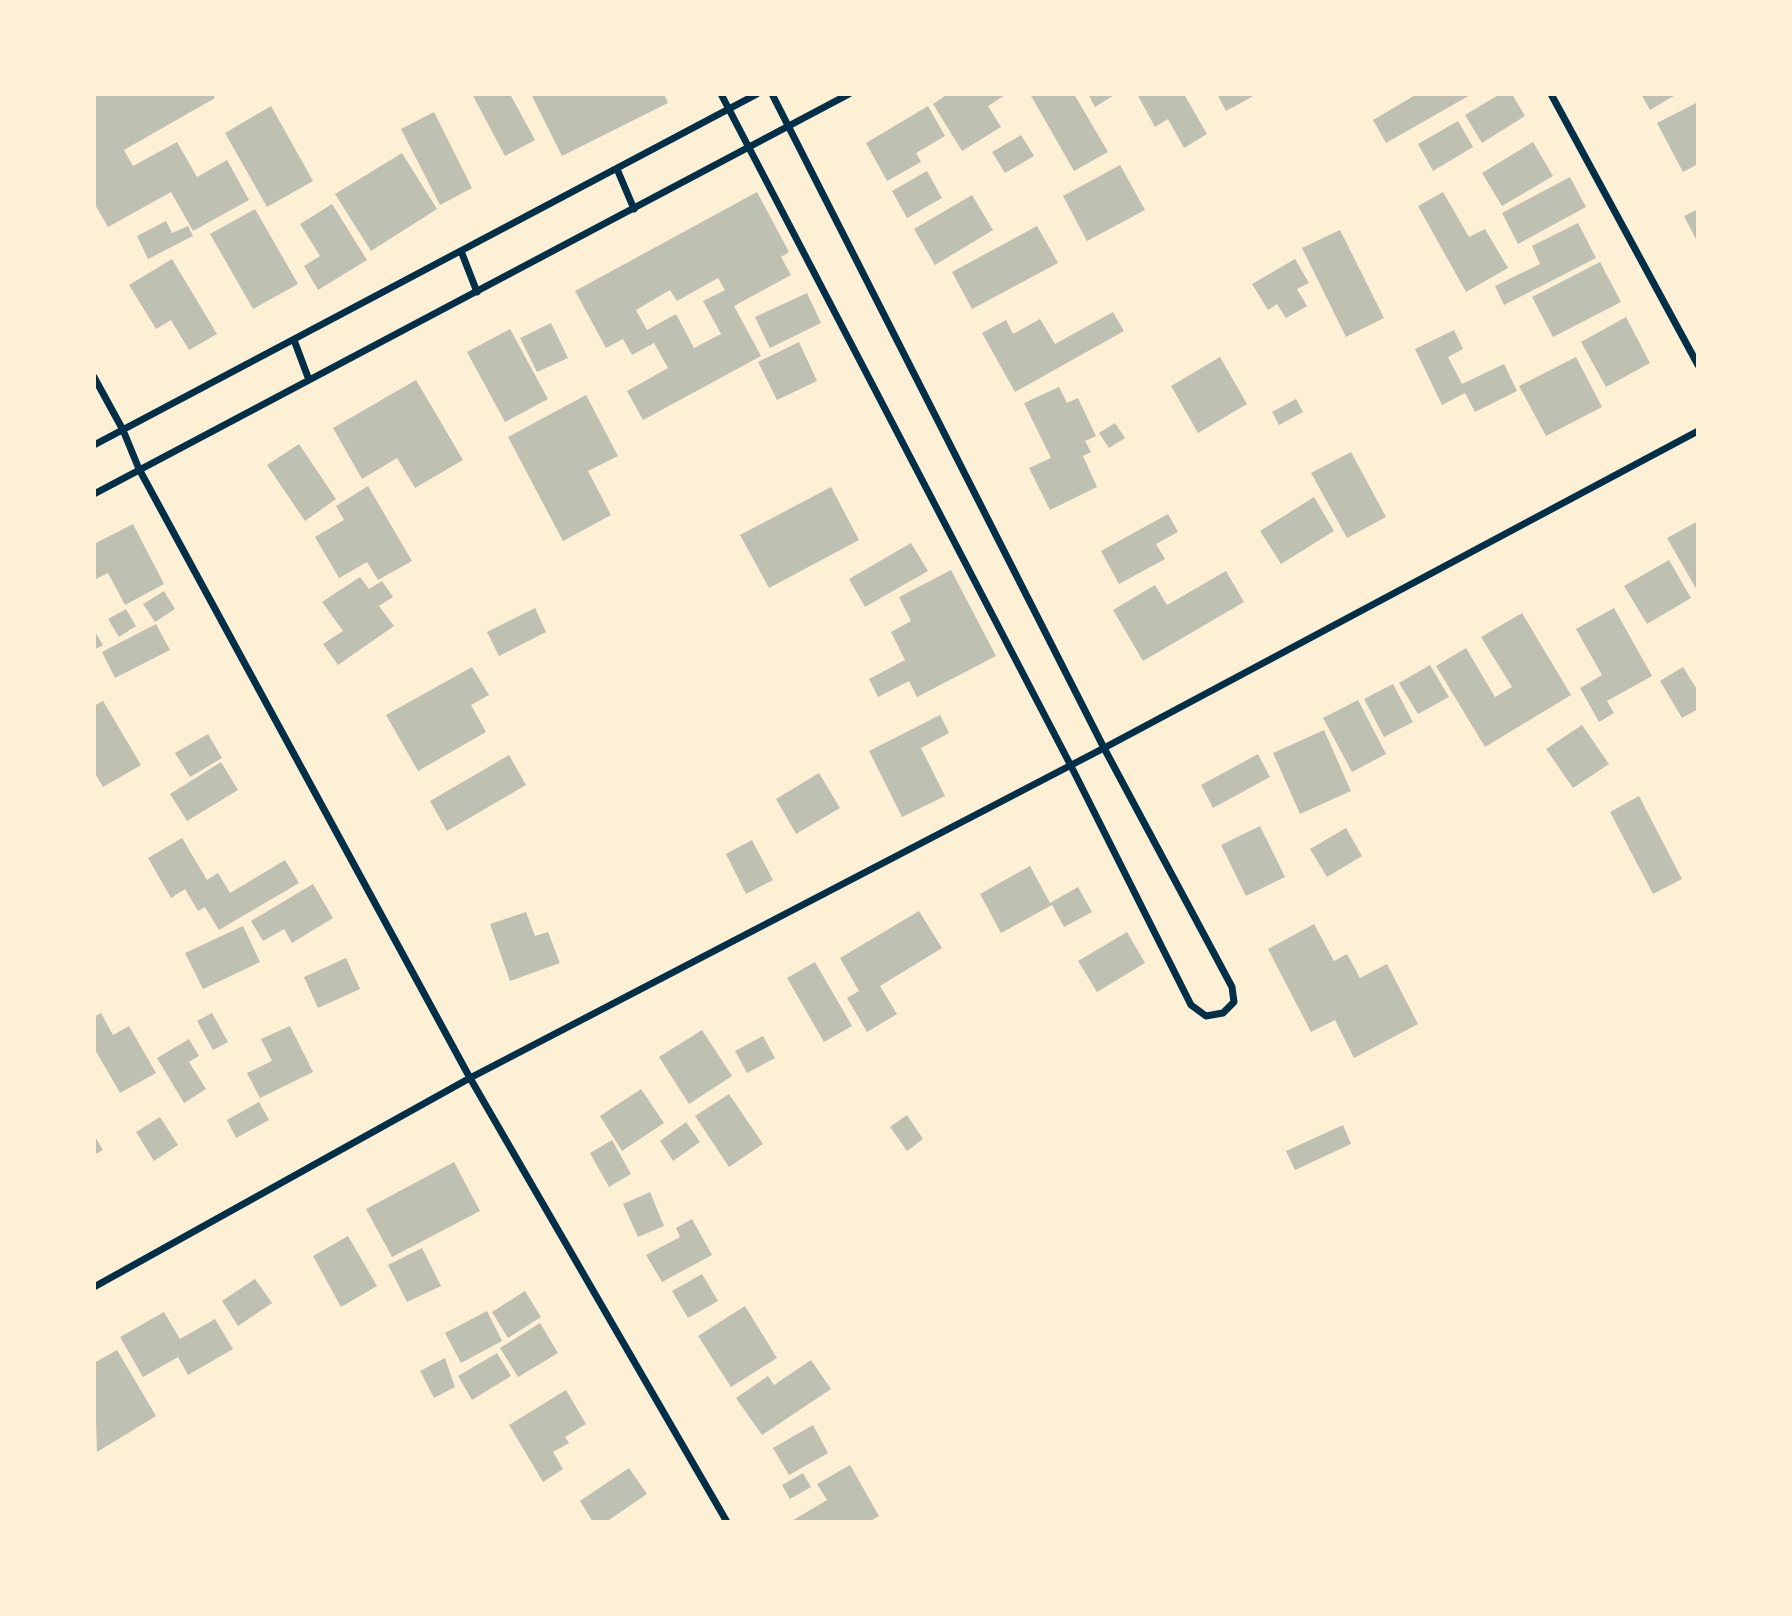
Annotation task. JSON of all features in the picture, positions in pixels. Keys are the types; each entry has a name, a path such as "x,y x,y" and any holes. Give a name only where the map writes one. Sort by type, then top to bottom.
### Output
{"street":[{"path":"721,94 751,147 1070,764 1191,1005 1206,1016 1223,1013 1234,1002 1232,988 1104,748 772,94"},
{"path":"94,445 757,94"},
{"path":"94,494 849,94"},
{"path":"1551,94 1698,365"},
{"path":"617,169 634,209"},
{"path":"461,251 477,292"},
{"path":"294,340 309,380"},
{"path":"94,377 124,430 139,469 470,1078 727,1521"},
{"path":"94,1287 470,1078 1104,748 1698,431"}],"building":[{"path":"94,94 213,94 215,98 124,150 133,166 177,142 197,177 227,160 249,200 193,231 171,192 108,227 94,203"},
{"path":"472,94 510,94 535,140 505,156"},
{"path":"531,94 664,94 668,103 562,156"},
{"path":"948,94 1007,94 988,106 1001,127 962,151 933,104"},
{"path":"1030,94 1074,94 1108,152 1074,171"},
{"path":"1088,94 1116,94 1095,107"},
{"path":"1137,94 1184,94 1207,134 1184,148 1168,119 1155,127"},
{"path":"1217,94 1257,94 1226,111"},
{"path":"1417,94 1472,94 1386,143 1373,120"},
{"path":"1500,94 1512,94 1525,116 1482,143 1465,115"},
{"path":"1641,94 1677,94 1650,110"},
{"path":"1698,102 1698,164 1683,172 1657,123"},
{"path":"271,106 313,181 267,207 225,133"},
{"path":"928,106 945,136 916,153 921,162 887,181 866,143"},
{"path":"434,112 472,188 440,205 401,129"},
{"path":"1458,121 1473,147 1433,171 1418,144"},
{"path":"1021,135 1034,156 1005,173 992,152"},
{"path":"1533,142 1553,176 1502,206 1482,173"},
{"path":"402,153 437,209 371,251 335,194"},
{"path":"1120,165 1145,210 1087,241 1063,196"},
{"path":"927,171 942,198 907,218 892,191"},
{"path":"1570,177 1586,207 1518,244 1502,213"},
{"path":"757,192 789,252 781,257 791,275 734,306 761,356 643,420 627,391 668,368 654,343 632,355 623,339 606,348 575,291","holes":["718,278 725,290 703,301 721,334 694,348 676,314 647,330 636,310 670,290 677,301"]},
{"path":"1443,192 1469,237 1485,229 1508,268 1466,292 1418,206"},
{"path":"972,195 993,230 935,265 914,229"},
{"path":"332,204 367,260 318,290 304,266 320,256 300,224"},
{"path":"255,209 298,284 253,309 210,234"},
{"path":"1698,209 1698,243 1684,216"},
{"path":"166,221 172,233 188,226 193,236 148,259 137,236"},
{"path":"1578,223 1596,258 1504,305 1495,286 1540,264 1532,246"},
{"path":"1037,226 1058,263 972,309 952,272"},
{"path":"1340,230 1384,318 1346,337 1302,248"},
{"path":"172,259 217,334 189,350 171,320 156,329 129,285"},
{"path":"1295,259 1309,283 1297,289 1307,306 1286,318 1277,304 1268,310 1252,284"},
{"path":"1600,262 1621,302 1553,337 1532,297"},
{"path":"807,293 821,323 770,348 755,317"},
{"path":"1113,312 1124,331 1015,392 982,333 1006,320 1013,334 1040,319 1055,344"},
{"path":"1626,317 1650,363 1606,387 1581,342"},
{"path":"551,323 568,358 537,372 520,338"},
{"path":"510,329 548,399 505,422 467,352"},
{"path":"1454,330 1463,349 1448,357 1462,384 1504,364 1517,391 1475,412 1465,393 1442,405 1415,349"},
{"path":"799,342 817,381 777,400 758,362"},
{"path":"1220,357 1247,404 1198,433 1171,386"},
{"path":"1576,357 1602,407 1546,436 1519,386"},
{"path":"416,380 463,460 415,488 397,458 362,479 333,428"},
{"path":"1059,387 1067,403 1078,398 1096,436 1085,441 1091,452 1083,456 1097,487 1050,510 1029,468 1051,458 1024,403"},
{"path":"586,395 618,456 588,471 611,515 563,541 508,437"},
{"path":"1296,399 1303,412 1279,425 1272,412"},
{"path":"1115,423 1125,438 1109,448 1099,433"},
{"path":"299,444 336,499 305,521 267,465"},
{"path":"1351,452 1386,517 1347,538 1311,473"},
{"path":"368,486 412,561 378,580 367,562 339,578 315,537 344,520 336,506"},
{"path":"831,487 859,540 769,588 740,535"},
{"path":"1314,497 1334,531 1281,564 1260,531"},
{"path":"1168,514 1178,532 1156,544 1165,559 1119,584 1101,551"},
{"path":"1698,521 1698,592 1667,538"},
{"path":"133,524 164,584 125,605 108,573 94,580 94,544"},
{"path":"911,543 928,571 865,607 849,579"},
{"path":"1669,560 1691,598 1647,624 1624,586"},
{"path":"951,570 996,656 917,697 909,681 878,697 869,679 905,660 891,632 911,621 899,597"},
{"path":"1226,571 1244,602 1143,661 1113,610 1155,585 1167,605"},
{"path":"360,577 369,589 382,581 393,597 379,606 394,626 338,665 323,644 343,631 322,602"},
{"path":"164,591 175,609 155,622 143,604"},
{"path":"535,608 546,632 499,656 487,632"},
{"path":"1614,608 1652,676 1607,701 1614,713 1599,722 1580,688 1602,675 1576,629"},
{"path":"126,609 136,626 119,637 108,619"},
{"path":"1522,613 1571,695 1485,747 1436,666 1466,648 1495,697 1512,687 1481,637"},
{"path":"156,624 170,650 115,678 102,652"},
{"path":"94,630 103,645 94,650"},
{"path":"1430,665 1449,697 1418,714 1399,683"},
{"path":"472,667 489,695 471,705 486,732 418,771 386,715"},
{"path":"1683,667 1698,691 1698,709 1682,718 1660,681"},
{"path":"1393,684 1413,722 1384,737 1364,699"},
{"path":"1358,700 1386,754 1352,772 1323,718"},
{"path":"103,701 141,765 103,787 94,772 94,706"},
{"path":"940,715 949,733 921,748 945,796 902,817 869,751"},
{"path":"1582,725 1609,764 1573,788 1546,749"},
{"path":"1324,730 1351,791 1300,814 1273,753"},
{"path":"208,734 222,758 190,777 175,753"},
{"path":"1258,754 1270,777 1213,808 1201,785"},
{"path":"509,755 526,785 447,831 430,801"},
{"path":"221,762 238,790 187,821 170,794"},
{"path":"819,773 840,808 796,834 776,799"},
{"path":"1639,796 1682,879 1653,894 1610,812"},
{"path":"1260,826 1285,877 1246,896 1221,845"},
{"path":"1346,828 1362,856 1327,877 1310,849"},
{"path":"182,838 207,880 218,873 230,893 285,860 299,883 219,930 205,907 198,911 185,889 171,898 148,858"},
{"path":"752,840 773,880 746,894 726,854"},
{"path":"1030,866 1050,903 1078,887 1092,912 1064,927 1052,905 1001,933 980,894"},
{"path":"313,884 333,918 292,943 284,929 263,941 251,921"},
{"path":"919,911 942,948 880,986 897,1014 867,1032 847,998 859,991 840,958"},
{"path":"526,912 535,936 548,932 560,963 510,981 490,924"},
{"path":"1314,924 1334,961 1347,954 1360,978 1387,964 1418,1024 1354,1058 1335,1020 1311,1032 1268,949"},
{"path":"243,926 260,962 203,989 185,953"},
{"path":"1127,932 1145,963 1097,992 1078,961"},
{"path":"346,958 360,989 318,1008 304,977"},
{"path":"815,962 852,1026 824,1042 787,978"},
{"path":"101,1013 113,1035 129,1026 156,1073 120,1093 94,1048 94,1017"},
{"path":"212,1013 228,1042 213,1050 197,1021"},
{"path":"290,1026 313,1072 260,1098 247,1073 272,1061 261,1039"},
{"path":"702,1030 732,1076 689,1104 659,1057"},
{"path":"763,1036 775,1058 747,1073 735,1051"},
{"path":"189,1039 199,1056 189,1062 206,1089 184,1103 157,1058"},
{"path":"641,1089 664,1123 622,1151 600,1116"},
{"path":"729,1094 763,1144 729,1167 695,1116"},
{"path":"259,1102 269,1120 236,1138 227,1120"},
{"path":"907,1115 923,1139 907,1151 890,1127"},
{"path":"160,1117 178,1145 154,1161 136,1132"},
{"path":"686,1122 700,1142 673,1161 660,1141"},
{"path":"1343,1125 1351,1144 1295,1170 1286,1151"},
{"path":"94,1135 103,1150 94,1155"},
{"path":"612,1140 631,1174 609,1187 590,1153"},
{"path":"454,1162 480,1211 392,1257 366,1209"},
{"path":"650,1192 664,1226 638,1237 623,1204"},
{"path":"692,1219 712,1255 662,1282 646,1255 680,1237 676,1228"},
{"path":"348,1236 377,1286 341,1307 313,1256"},
{"path":"422,1248 441,1286 407,1302 388,1265"},
{"path":"702,1274 718,1301 688,1318 672,1291"},
{"path":"255,1279 272,1303 238,1326 222,1301"},
{"path":"525,1291 541,1317 508,1338 492,1312"},
{"path":"745,1306 777,1358 731,1387 698,1336"},
{"path":"487,1311 502,1341 461,1363 445,1333"},
{"path":"164,1312 180,1339 215,1319 233,1349 188,1375 178,1357 143,1377 120,1337"},
{"path":"540,1323 558,1353 518,1377 500,1348"},
{"path":"117,1350 156,1416 97,1452 94,1363"},
{"path":"497,1353 511,1376 472,1400 458,1376"},
{"path":"445,1358 455,1387 434,1398 420,1371"},
{"path":"811,1360 831,1389 762,1435 736,1398 768,1376 774,1385"},
{"path":"566,1390 586,1424 565,1437 569,1443 553,1452 563,1469 543,1482 509,1425"},
{"path":"813,1425 828,1453 789,1475 773,1448"},
{"path":"850,1465 879,1516 869,1522 790,1522 827,1500 817,1484"},
{"path":"629,1468 647,1494 606,1522 593,1522 580,1501"},
{"path":"803,1473 811,1487 790,1499 782,1485"}]}
